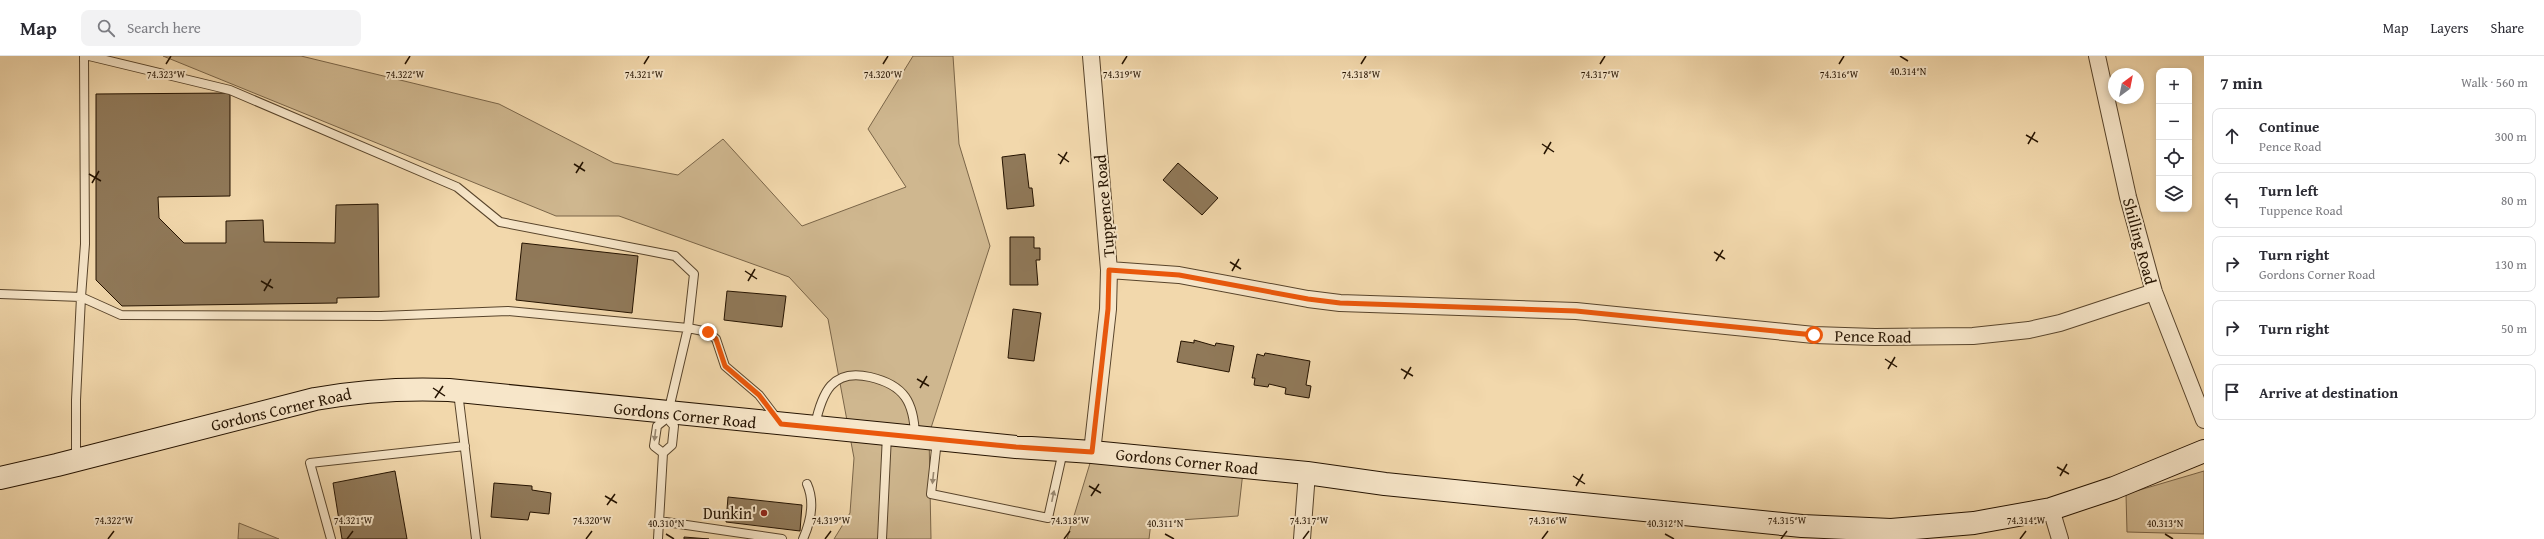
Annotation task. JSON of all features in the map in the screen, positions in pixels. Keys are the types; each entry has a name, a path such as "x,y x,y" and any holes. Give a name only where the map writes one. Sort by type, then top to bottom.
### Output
{"street":[{"name":"Tuppence Road","path":"1091,56 1109,270 1108,309 1092,452"},
{"name":"Shilling Road","path":"2097,56 2128,197 2154,292 2204,420"},
{"name":"Pence Road","path":"1109,270 1179,275 1308,299 1340,303 1576,311 1814,335 1875,337 1973,336 2029,330 2060,323 2154,292"},
{"name":"Gordons Corner Road","path":"0,478 76,461 315,399 353,392 406,388 458,391 668,416 815,427 1307,473 1386,484 1838,529 1937,527 2051,509 2114,488 2204,451"},
{"path":"1302,539 1307,473"},
{"path":"2051,509 2060,539"}],"lane":[{"path":"76,461 76,400 85,244 84,56"},
{"path":"89,56 230,90 458,187 500,222 588,241 675,256 694,274 688,328 668,416 657,426 654,446 663,453"},
{"path":"0,294 81,297 121,315 381,316 508,310 688,328 708,332 716,339 725,366 759,395 781,424"},
{"path":"815,427 819,406 826,392 841,377 855,374 888,382 903,392 913,412 915,437"},
{"path":"458,391 476,539"},
{"path":"658,539 663,453 672,445 674,426 668,416"},
{"path":"882,539 887,434"},
{"path":"937,439 931,494 1048,518 1063,451"},
{"path":"331,539 310,463 465,446"},
{"path":"803,539 811,518 811,498 807,484"},
{"path":"659,521 782,539"}],"shaded area":[{"path":"163,56 301,56 499,104 614,163 678,175 723,139 802,226 906,187 868,129 913,56 953,56 959,144 990,246 929,434 931,539 834,539 850,513 854,458 828,319 789,277 619,216 556,216"},
{"path":"1094,450 1244,463 1238,516 1151,522 1149,539 1067,539"},
{"path":"2204,471 2204,534 2127,532 2126,494"},
{"path":"239,523 279,539 238,539"}],"building":[{"path":"230,93 230,196 158,197 159,218 184,243 226,243 226,221 263,220 264,242 335,243 336,205 378,204 379,297 337,298 337,303 122,306 96,280 96,94"},
{"path":"1025,154 1029,188 1032,188 1034,206 1007,209 1002,157"},
{"path":"1178,163 1218,198 1202,215 1163,180"},
{"path":"1010,237 1034,237 1034,248 1040,248 1040,260 1036,260 1038,285 1010,285"},
{"path":"522,243 638,256 632,313 516,300"},
{"path":"727,291 786,296 782,327 724,320"},
{"path":"1013,309 1041,313 1034,361 1008,358"},
{"path":"1194,340 1215,346 1216,343 1234,346 1229,372 1177,362 1181,341 1194,343"},
{"path":"1265,353 1310,361 1306,385 1311,386 1309,398 1285,394 1286,388 1269,384 1268,387 1254,385 1255,378 1252,378 1257,354 1264,356"},
{"path":"395,471 407,539 342,539 333,483"},
{"path":"494,483 532,486 532,490 551,493 549,514 530,512 528,520 491,517"},
{"name":"Dunkin'","path":"728,497 802,505 800,531 726,522"},
{"path":"684,537 709,539 684,539"}],"place":[{"name":"Dunkin'","path":"764,513"}],"route":[{"path":"708,332 716,339 722,351 725,366 759,395 781,424 1016,447 1092,452 1108,309 1109,270 1179,275 1308,299 1340,303 1576,311 1652,317 1814,335"}]}
